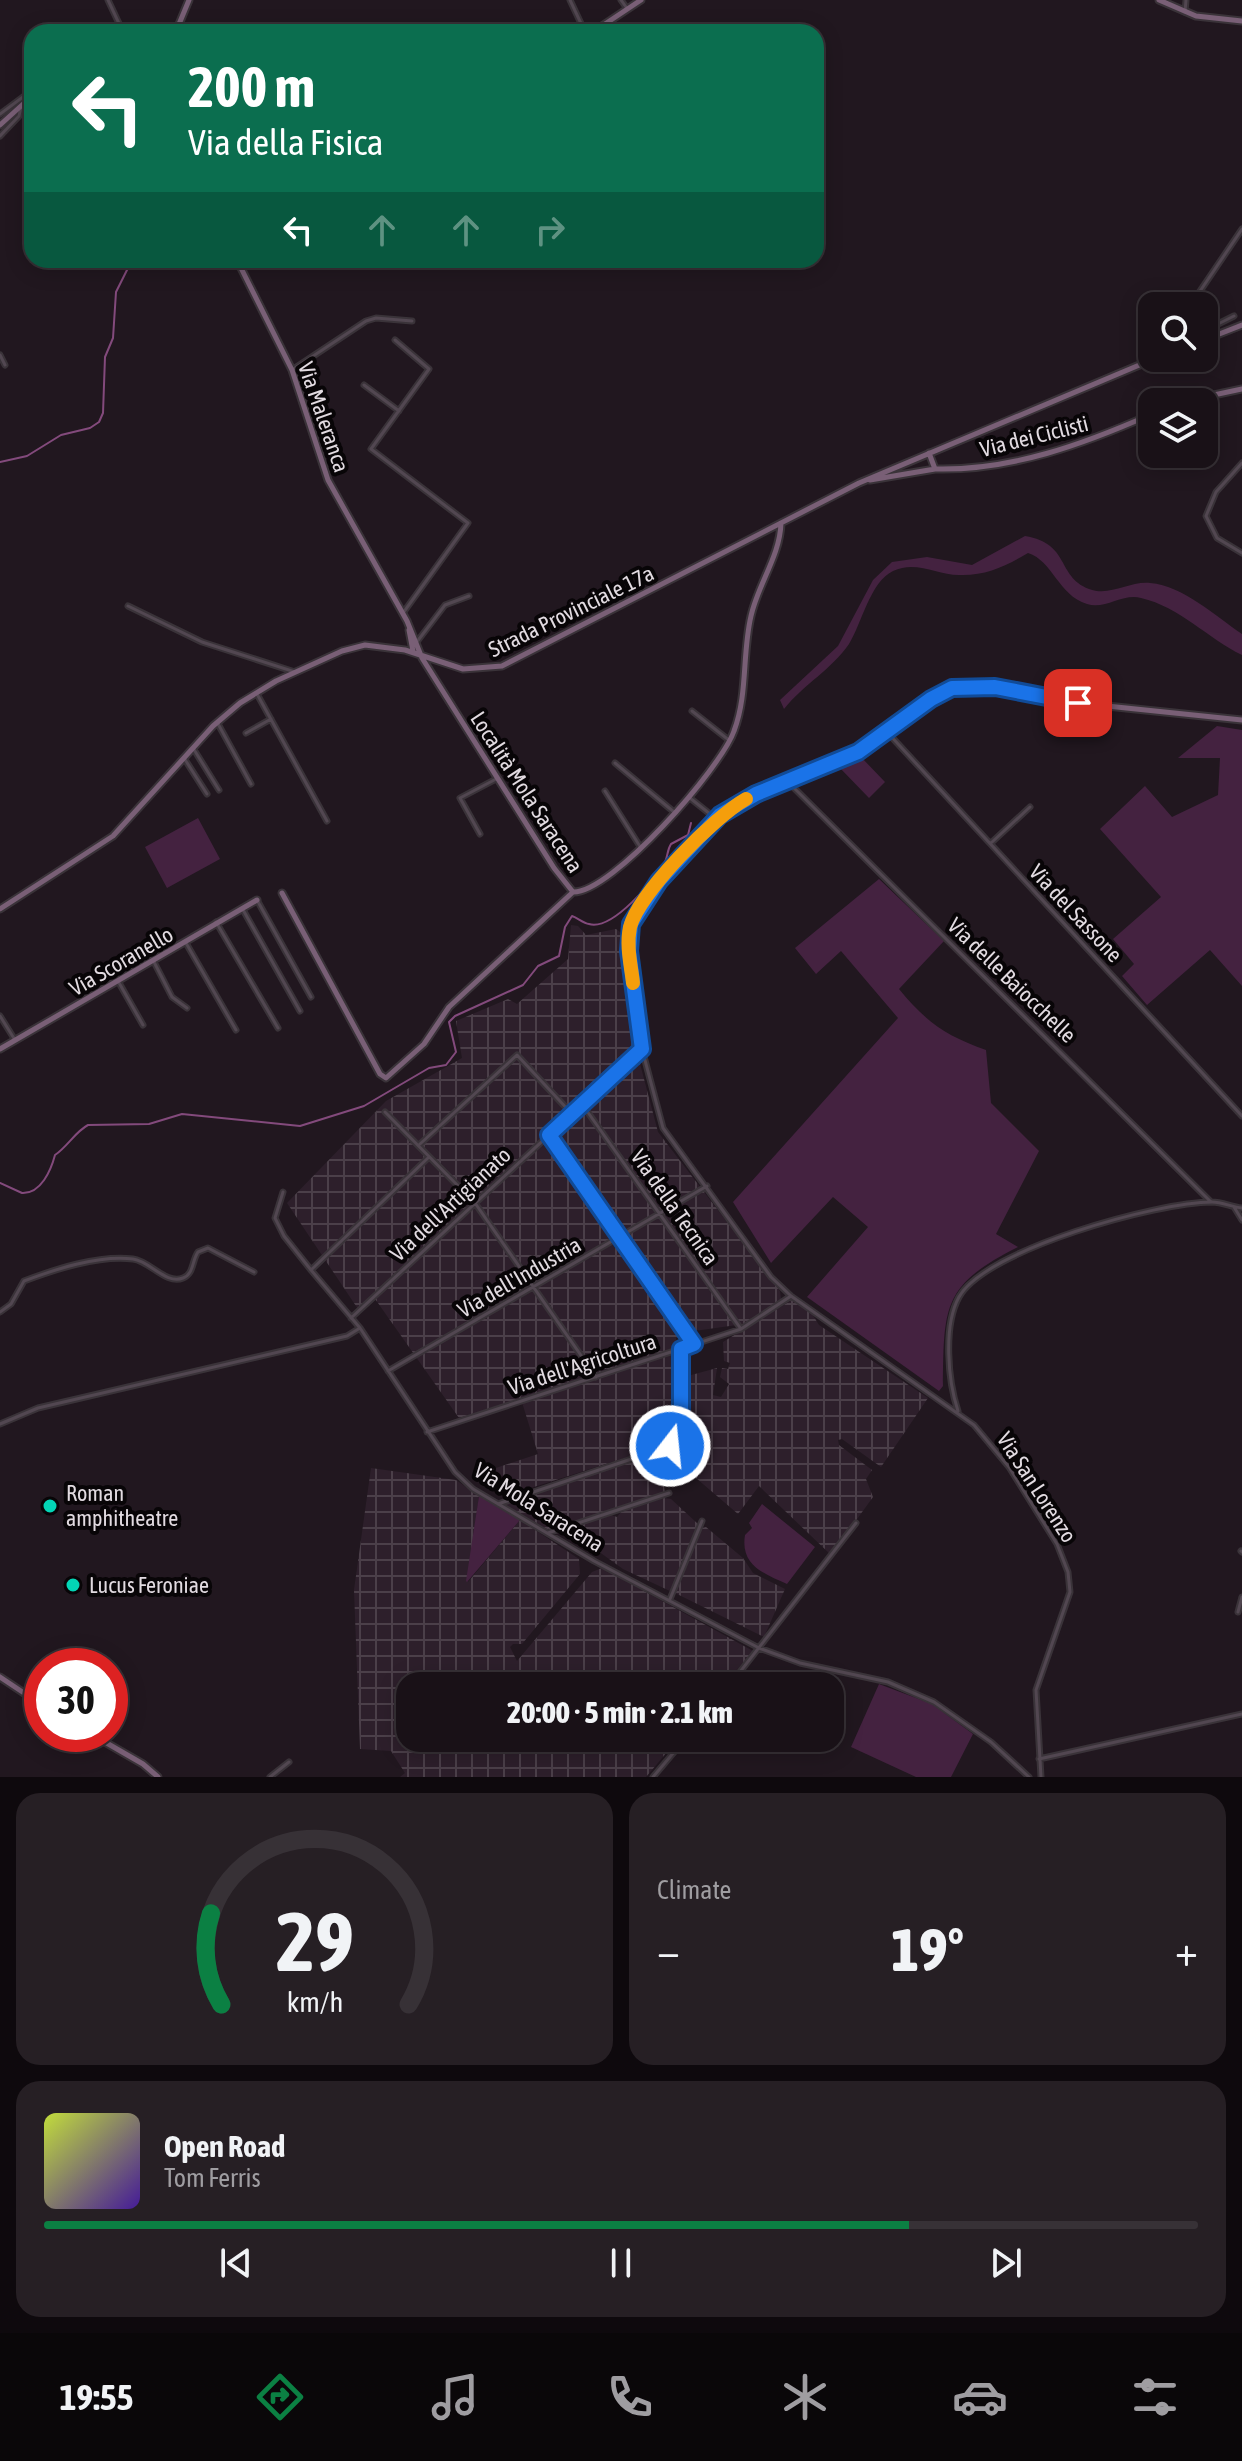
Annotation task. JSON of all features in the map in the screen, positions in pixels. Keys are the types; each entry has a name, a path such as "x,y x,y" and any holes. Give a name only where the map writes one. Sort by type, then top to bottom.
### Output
{"street":[{"path":"108,0 119,24"},
{"path":"178,24 189,0"},
{"path":"570,0 581,24"},
{"path":"621,0 626,7"},
{"path":"604,24 641,0"},
{"path":"1159,0 1185,12 1242,21"},
{"path":"1185,12 1186,0"},
{"path":"0,114 24,96"},
{"path":"0,125 24,103"},
{"path":"0,136 19,116 21,106"},
{"path":"1199,292 1242,229"},
{"name":"Via Maleranca","path":"241,268 292,370 328,480 409,625"},
{"path":"1218,324 1234,316"},
{"path":"292,370 366,321 376,318 412,321"},
{"path":"1218,334 1242,325"},
{"path":"395,340 429,368 371,449 468,522 403,613"},
{"path":"0,355 5,365"},
{"name":"Strada Provinciale 17a","path":"0,909 113,836 217,722 256,692 295,672 359,646 386,646 470,670 511,663 865,481 1138,366"},
{"path":"364,385 399,411"},
{"path":"1218,394 1242,389"},
{"name":"Via dei Ciclisti","path":"865,481 935,469 985,467 1022,460 1105,434 1138,420"},
{"path":"929,453 935,469"},
{"path":"1242,463 1216,492 1206,516 1217,538 1242,553"},
{"name":"Località Mola Saracena","path":"409,625 420,655 554,868 573,892 592,885 641,848 690,798 730,741 740,708 751,615 778,545 781,523"},
{"path":"416,643 445,605 469,596"},
{"path":"128,606 194,639 295,672"},
{"path":"409,625 413,652"},
{"path":"791,1296 771,1277 662,1125 642,1049 629,951 631,926 659,881 716,819 745,799 847,758 940,694 976,686 1088,704 1242,720"},
{"path":"256,692 327,821"},
{"path":"692,711 730,741"},
{"path":"246,733 271,719"},
{"path":"217,722 251,784"},
{"name":"Via del Sassone","path":"887,732 1242,1116"},
{"path":"193,748 219,790"},
{"path":"184,758 207,794"},
{"path":"615,763 675,813"},
{"path":"480,834 460,798 498,778"},
{"name":"Via delle Baiocchelle","path":"788,782 1211,1202"},
{"path":"605,791 641,848"},
{"path":"690,798 716,819"},
{"path":"991,843 1030,807"},
{"path":"282,893 380,1074 386,1078 424,1044 450,1005 573,892"},
{"path":"257,900 311,997"},
{"name":"Via Scoranello","path":"0,1049 257,900"},
{"path":"242,908 300,1011"},
{"path":"216,922 278,1028"},
{"path":"186,943 236,1030"},
{"path":"154,962 172,997 187,1008"},
{"path":"118,981 143,1025"},
{"path":"0,1016 15,1040"},
{"name":"Via dell'Artigianato","path":"351,1318 642,1049"},
{"path":"419,1145 517,1055 572,1114"},
{"name":"Via della Tecnica","path":"582,1104 741,1329"},
{"path":"385,1112 475,1203 596,1377"},
{"path":"549,1135 622,1236 694,1344"},
{"path":"311,1270 429,1157"},
{"name":"Via dell'Industria","path":"387,1371 707,1186"},
{"name":"Via Mola Saracena","path":"283,1192 275,1218 284,1236 360,1328 455,1472 498,1504 547,1533 759,1648 800,1663 888,1682 920,1696 991,1742 1029,1777"},
{"path":"958,1411 949,1384 956,1305 963,1291 986,1269 1049,1239 1211,1202 1242,1208"},
{"path":"1234,1207 1242,1220"},
{"path":"0,1312 11,1304 24,1281 110,1260 141,1261 168,1278 181,1278 189,1273 198,1251 208,1248 254,1272"},
{"name":"Via dell'Agricoltura","path":"427,1432 741,1329 791,1296"},
{"name":"Via San Lorenzo","path":"791,1296 943,1395 985,1437 1018,1481 1057,1544 1068,1572 1068,1601 1036,1690 1041,1777"},
{"path":"0,1424 38,1408 347,1336 360,1328"},
{"path":"498,1504 670,1446 681,1408 681,1349"},
{"path":"943,1395 949,1384"},
{"path":"547,1533 669,1493"},
{"path":"669,1601 702,1521"},
{"path":"740,1672 856,1523"},
{"path":"1238,1612 1242,1597"},
{"path":"0,1677 24,1693"},
{"path":"1038,1759 1242,1714"},
{"path":"122,1752 158,1777"},
{"path":"653,1777 674,1752"},
{"path":"270,1777 289,1762"}],"shaded area":[{"path":"1025,536 1050,546 1072,576 1089,589 1104,591 1150,583 1163,585 1187,596 1242,634 1242,655 1155,602 1134,597 1094,605 1077,600 1044,563 1028,553 1004,566 978,574 951,574 910,567 885,576 872,593 849,644 784,709 780,700 838,646 873,580 892,562 927,557 972,565"},
{"path":"1217,726 1242,730 1242,986 1210,950 1147,1005 1122,976 1134,964 1113,939 1161,897 1100,829 1145,786 1172,817 1218,795 1220,758 1178,758"},
{"path":"861,757 885,782 869,798 839,767"},
{"path":"198,818 220,859 167,888 145,847"},
{"path":"879,879 944,941 899,989 938,1027 986,1050 991,1103 1039,1151 996,1234 1018,1247 975,1273 953,1300 947,1316 943,1386 939,1391 807,1297 868,1227 833,1197 771,1263 733,1202 898,1018 841,951 816,974 795,948"},
{"path":"571,925 578,926 586,935 616,929 624,935 639,1060 658,1132 780,1291 781,1299 744,1324 694,1331 676,1338 679,1408 668,1444 506,1496 490,1470 538,1454 521,1399 459,1418 373,1296 358,1309 287,1203 386,1101 462,1058 456,1021 508,999 517,1004 568,959"},
{"path":"792,1300 809,1309 819,1325 928,1398 881,1467 842,1439 838,1440 839,1445 872,1470 866,1479 873,1497 831,1555 759,1486 738,1514 696,1478 697,1469 670,1456 685,1409 684,1377 717,1368 713,1395 721,1397 729,1384 720,1377 722,1368 728,1369 730,1363 724,1361 723,1342"},
{"path":"665,1452 660,1465 665,1492 556,1529 547,1529 506,1505 508,1500"},
{"path":"371,1468 456,1480 479,1496 468,1582 520,1520 579,1559 580,1574 522,1644 510,1647 517,1661 592,1572 602,1568 753,1651 735,1672 396,1672 396,1752 667,1752 646,1777 400,1777 405,1773 391,1751 360,1749 354,1590"},
{"path":"479,1496 520,1520 467,1582 466,1581"},
{"path":"664,1498 671,1499 698,1524 670,1591 623,1569 573,1533 572,1528 611,1515 617,1517 621,1512"},
{"path":"762,1504 815,1547 787,1584 762,1572 746,1554 745,1535 752,1528 749,1523"},
{"path":"706,1527 743,1558 753,1573 785,1589 764,1637 675,1593 702,1528"},
{"path":"879,1684 932,1704 973,1734 951,1777 916,1777 851,1747"}],"waterway":[{"path":"0,462 27,456 61,435 90,428 99,422 103,413 105,357 113,338 116,292 128,268"},
{"path":"0,1183 22,1193 35,1190 48,1174 55,1155 88,1125 149,1124 182,1114 300,1126 364,1106 429,1068 446,1065 456,1052 449,1022 455,1016 523,985 538,966 559,956 565,927 572,916 587,923 599,924 621,912 660,870 671,844 688,835 691,823"}],"slow traffic":[{"path":"633,983 629,943 635,916 659,881 713,822 746,799"}],"place":[{"name":"Roman amphitheatre","path":"50,1506"},
{"name":"Lucus Feroniae","path":"73,1585"}],"route":[{"path":"670,1446 681,1408 681,1349 694,1344 622,1236 549,1135 642,1049 629,947 630,929 635,916 667,872 725,812 756,794 858,752 947,691 965,686 989,686 1078,703"}]}
